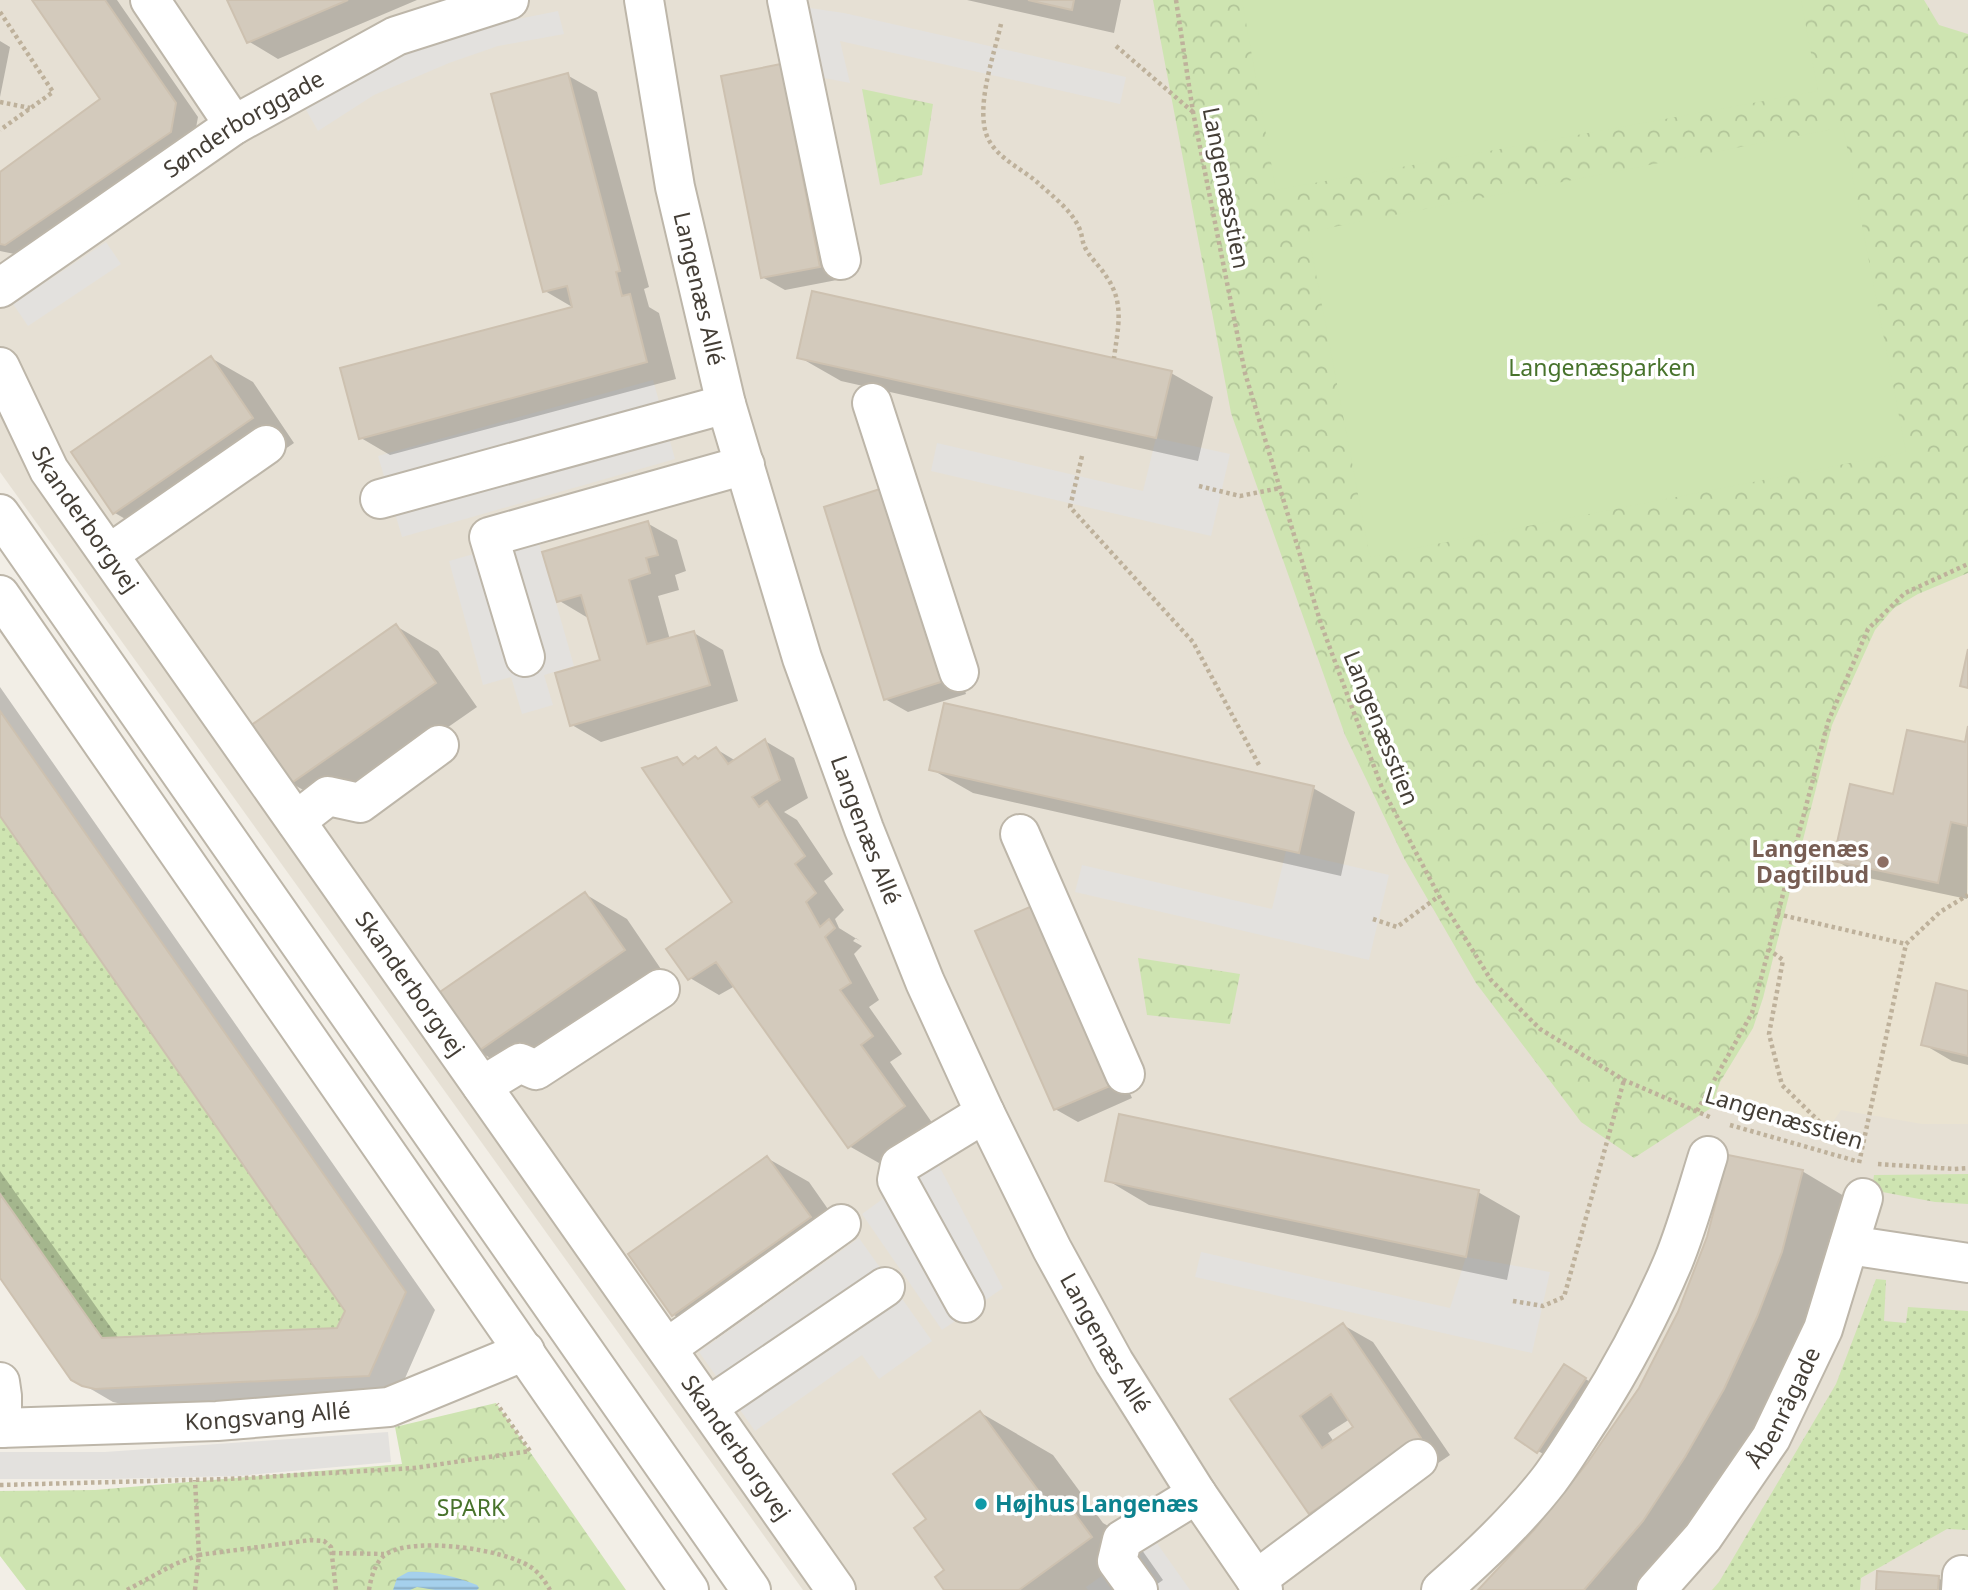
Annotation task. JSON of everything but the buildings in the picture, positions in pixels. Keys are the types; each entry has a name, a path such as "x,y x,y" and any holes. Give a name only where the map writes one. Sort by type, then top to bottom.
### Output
{"street":[{"path":"150,0 234,125"},
{"name":"Sønderborggade","path":"0,289 234,125 396,36 509,0"},
{"name":"Langenæs Allé","path":"644,0 675,187 726,404 802,658 864,829 925,982 1052,1249 1114,1362 1197,1494 1259,1585"},
{"path":"787,0 841,260"},
{"name":"Skanderborgvej","path":"0,367 49,470 836,1590"},
{"path":"872,403 959,671"},
{"path":"380,499 726,404"},
{"path":"109,554 266,444"},
{"path":"525,657 489,537 745,465"},
{"path":"0,514 751,1590"},
{"path":"0,595 688,1590"},
{"path":"296,821 328,796 360,803 439,745"},
{"path":"1020,834 1125,1074"},
{"path":"482,1086 520,1063 536,1070 660,989"},
{"path":"965,1303 897,1180 900,1165 985,1113"},
{"path":"1441,1590 1492,1543 1549,1480 1611,1385 1644,1325 1673,1261 1717,1133"},
{"name":"Åbenrågade","path":"1656,1590 1703,1537 1771,1438 1823,1329 1849,1245 1861,1180"},
{"path":"667,1349 841,1224"},
{"path":"1849,1245 1968,1263"},
{"path":"708,1407 885,1287"},
{"name":"Kongsvang Allé","path":"1,1428 217,1421 390,1407 525,1352"},
{"path":"0,1382 1,1428"},
{"path":"1259,1585 1418,1459"},
{"path":"1138,1590 1117,1561 1122,1540 1197,1494"}],"path":[{"name":"Langenæsstien","path":"1176,0 1193,112 1245,373 1321,624 1381,788 1439,896 1491,980 1540,1029 1624,1080 1697,1111 1717,1133 1861,1180 1968,1168"},
{"path":"0,12 53,92 0,130"},
{"path":"1001,24 987,85 984,126 991,143 1001,155 1067,210 1080,228 1084,247 1114,287 1119,306 1114,358"},
{"path":"1116,46 1193,112"},
{"path":"0,102 31,108"},
{"path":"1082,456 1070,507 1193,642 1259,765"},
{"path":"1199,486 1240,496 1280,488"},
{"path":"1697,1111 1752,1013 1828,722 1868,629 1905,593 1968,564"},
{"path":"1861,1180 1861,1152 1906,944 1940,912 1968,895"},
{"path":"1373,919 1397,927 1439,896"},
{"path":"1777,914 1906,944"},
{"path":"1768,949 1783,960 1769,1034 1782,1085 1837,1139 1861,1152"},
{"path":"1513,1301 1543,1306 1564,1297 1624,1080"},
{"path":"0,1485 195,1480 414,1468 530,1451 474,1372"},
{"path":"194,1590 199,1555 195,1480"},
{"path":"127,1590 175,1564 199,1555 311,1540 324,1541 331,1547 336,1590"},
{"path":"332,1553 385,1554 399,1548 457,1546 491,1552 531,1566 550,1590"},
{"path":"369,1590 376,1565 385,1554"}],"shaded area":[{"path":"0,0 1968,0 1968,1590 803,1590 0,472"},
{"path":"803,7 844,13 1126,77 1120,104 840,41 850,83 819,77"},
{"path":"558,11 564,34 498,46 449,63 374,95 318,131 305,108 363,74 409,53 493,24"},
{"path":"106,242 121,264 28,326 13,304"},
{"path":"653,380 675,459 402,537 378,456"},
{"path":"1156,438 1230,454 1211,536 931,471 937,443 1143,491"},
{"path":"537,536 574,666 544,675 553,705 522,714 511,677 483,685 449,561"},
{"name":"Langenæs Dagtilbud","path":"1968,573 1968,1124 1922,1124 1841,1110 1822,1138 1711,1108 1720,1082 1753,1028 1763,998 1832,725 1875,630 1894,608 1918,594"},
{"path":"1286,851 1389,875 1369,960 1075,892 1082,865 1272,909"},
{"path":"936,1160 1003,1288 942,1330 862,1214"},
{"path":"859,1238 932,1341 879,1379 862,1355 755,1431 699,1352"},
{"path":"1201,1252 1450,1308 1466,1257 1550,1272 1532,1353 1195,1277"},
{"path":"388,1432 391,1462 238,1476 0,1479 0,1452 105,1452"},
{"path":"1154,1539 1190,1590 1088,1590 1086,1587"}],"green space":[{"name":"Langenæsparken","path":"1153,0 1924,0 1939,25 1968,34 1968,573 1918,594 1894,608 1875,630 1832,725 1763,998 1753,1028 1720,1082 1711,1108 1634,1158 1581,1122 1476,983 1405,860 1345,735 1231,413"},
{"path":"1242,0 1801,0 1818,91 1276,190"},
{"path":"862,89 933,104 922,175 880,185"},
{"path":"1843,127 1906,452 1370,557 1308,232"},
{"path":"0,816 345,1310 337,1328 102,1338 0,1194"},
{"path":"1138,958 1240,974 1230,1024 1147,1015"},
{"path":"1968,1174 1968,1204 1935,1202 1872,1190 1874,1175"},
{"path":"1876,1279 1886,1280 1884,1321 1906,1323 1908,1307 1968,1311 1968,1530 1947,1529 1861,1578 1860,1590 1712,1590 1836,1384"},
{"name":"SPARK","path":"496,1403 626,1590 26,1590 0,1556 0,1491 95,1490 402,1464 395,1427"}],"water":[{"path":"408,1572 443,1575 477,1585 479,1588 435,1590 417,1587 410,1590 393,1590 397,1578"}],"place":[{"name":"Langenæs Dagtilbud","path":"1883,862"},
{"name":"Højhus Langenæs","path":"981,1504"}]}
